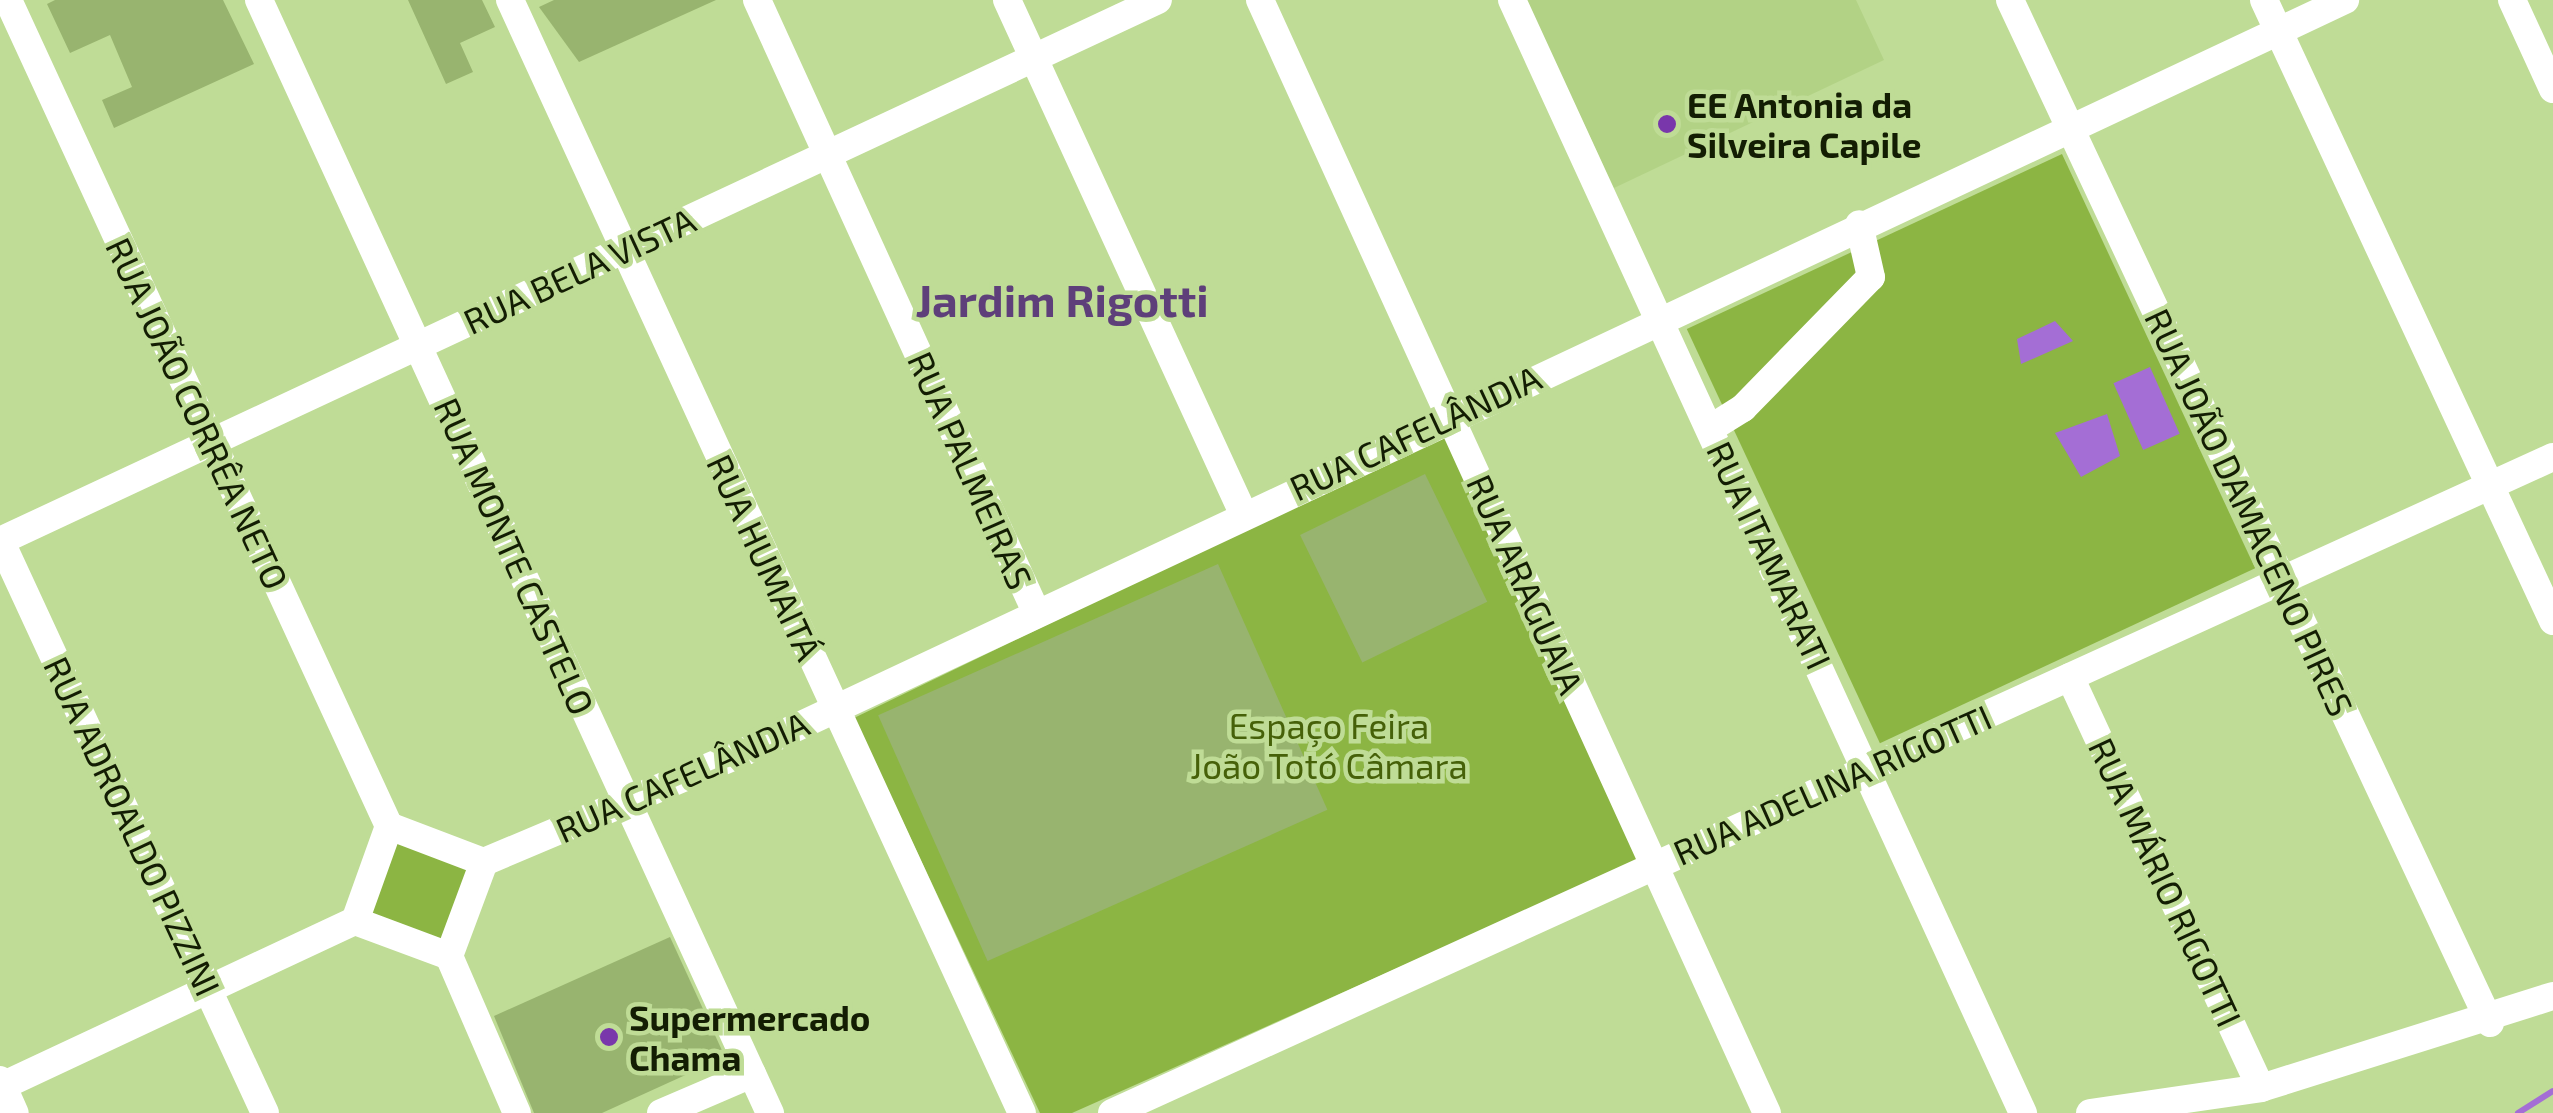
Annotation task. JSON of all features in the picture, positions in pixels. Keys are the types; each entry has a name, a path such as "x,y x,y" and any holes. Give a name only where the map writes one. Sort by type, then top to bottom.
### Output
{"street":[{"name":"RUA JOÃO CORRÊA NETO","path":"8,0 389,826"},
{"name":"RUA MONTE CASTELO","path":"259,0 770,1113"},
{"name":"RUA HUMAITÁ","path":"510,0 1022,1113"},
{"name":"RUA PALMEIRAS","path":"757,0 1036,612"},
{"path":"1008,0 1243,514"},
{"name":"RUA BELA VISTA","path":"0,541 212,446 624,248 1158,0"},
{"name":"RUA ARAGUAIA","path":"1260,0 1767,1113"},
{"name":"RUA ITAMARATI","path":"1512,0 1712,428 2023,1113"},
{"name":"RUA JOÃO DAMACENO PIRES","path":"2010,0 2490,1023"},
{"path":"2264,0 2553,621"},
{"name":"RUA CAFELÂNDIA","path":"484,862 626,804 834,709 1660,315 2345,0"},
{"path":"2512,0 2553,88"},
{"path":"1712,428 1743,408 1871,276 1859,224"},
{"name":"RUA ADELINA RIGOTTI","path":"1112,1113 2553,457"},
{"name":"RUA ADROALDO PIZZINI","path":"0,541 265,1113"},
{"name":"RUA MÁRIO RIGOTTI","path":"2070,677 2262,1088"},
{"path":"15,1113 1,1084 210,992 355,921 389,826 484,862 448,956 517,1113"},
{"path":"355,921 448,956"},
{"path":"2090,1113 2262,1088 2490,1023 2553,996"},
{"path":"662,1113 752,1074"},
{"path":"1176,1084 1180,1113"}],"shaded area":[{"name":"EE Antonia da Silveira Capile","path":"1526,0 1856,0 1884,60 1614,188"},
{"path":"2055,321 2073,341 2021,364 2017,339"},
{"path":"2150,367 2180,434 2143,450 2113,383"},
{"path":"2107,414 2120,456 2081,477 2055,433"}],"green space":[{"path":"2062,154 2255,568 1880,743 1687,329"},
{"name":"Espaço Feira João Totó Câmara","path":"1444,433 1638,861 1072,1113 1040,1113 854,718"},
{"path":"392,833 478,864 448,949 361,918"}],"building":[{"path":"55,0 223,0 254,64 114,128 102,100 132,87 110,35 70,53 47,4"},
{"path":"408,0 482,0 495,27 460,43 473,72 446,84"},
{"path":"554,0 716,0 579,62 539,7"},
{"path":"1425,474 1487,602 1362,663 1300,535"},
{"path":"1218,564 1327,810 988,961 878,715"},
{"name":"Supermercado Chama","path":"670,937 725,1057 602,1113 534,1113 494,1016"}],"waterway":[{"path":"2518,1113 2553,1091"}],"place":[{"name":"EE Antonia da Silveira Capile","path":"1667,124"},
{"name":"Supermercado Chama","path":"609,1037"}],"district":[{"name":"Jardim Rigotti","path":"1062,300"}]}
